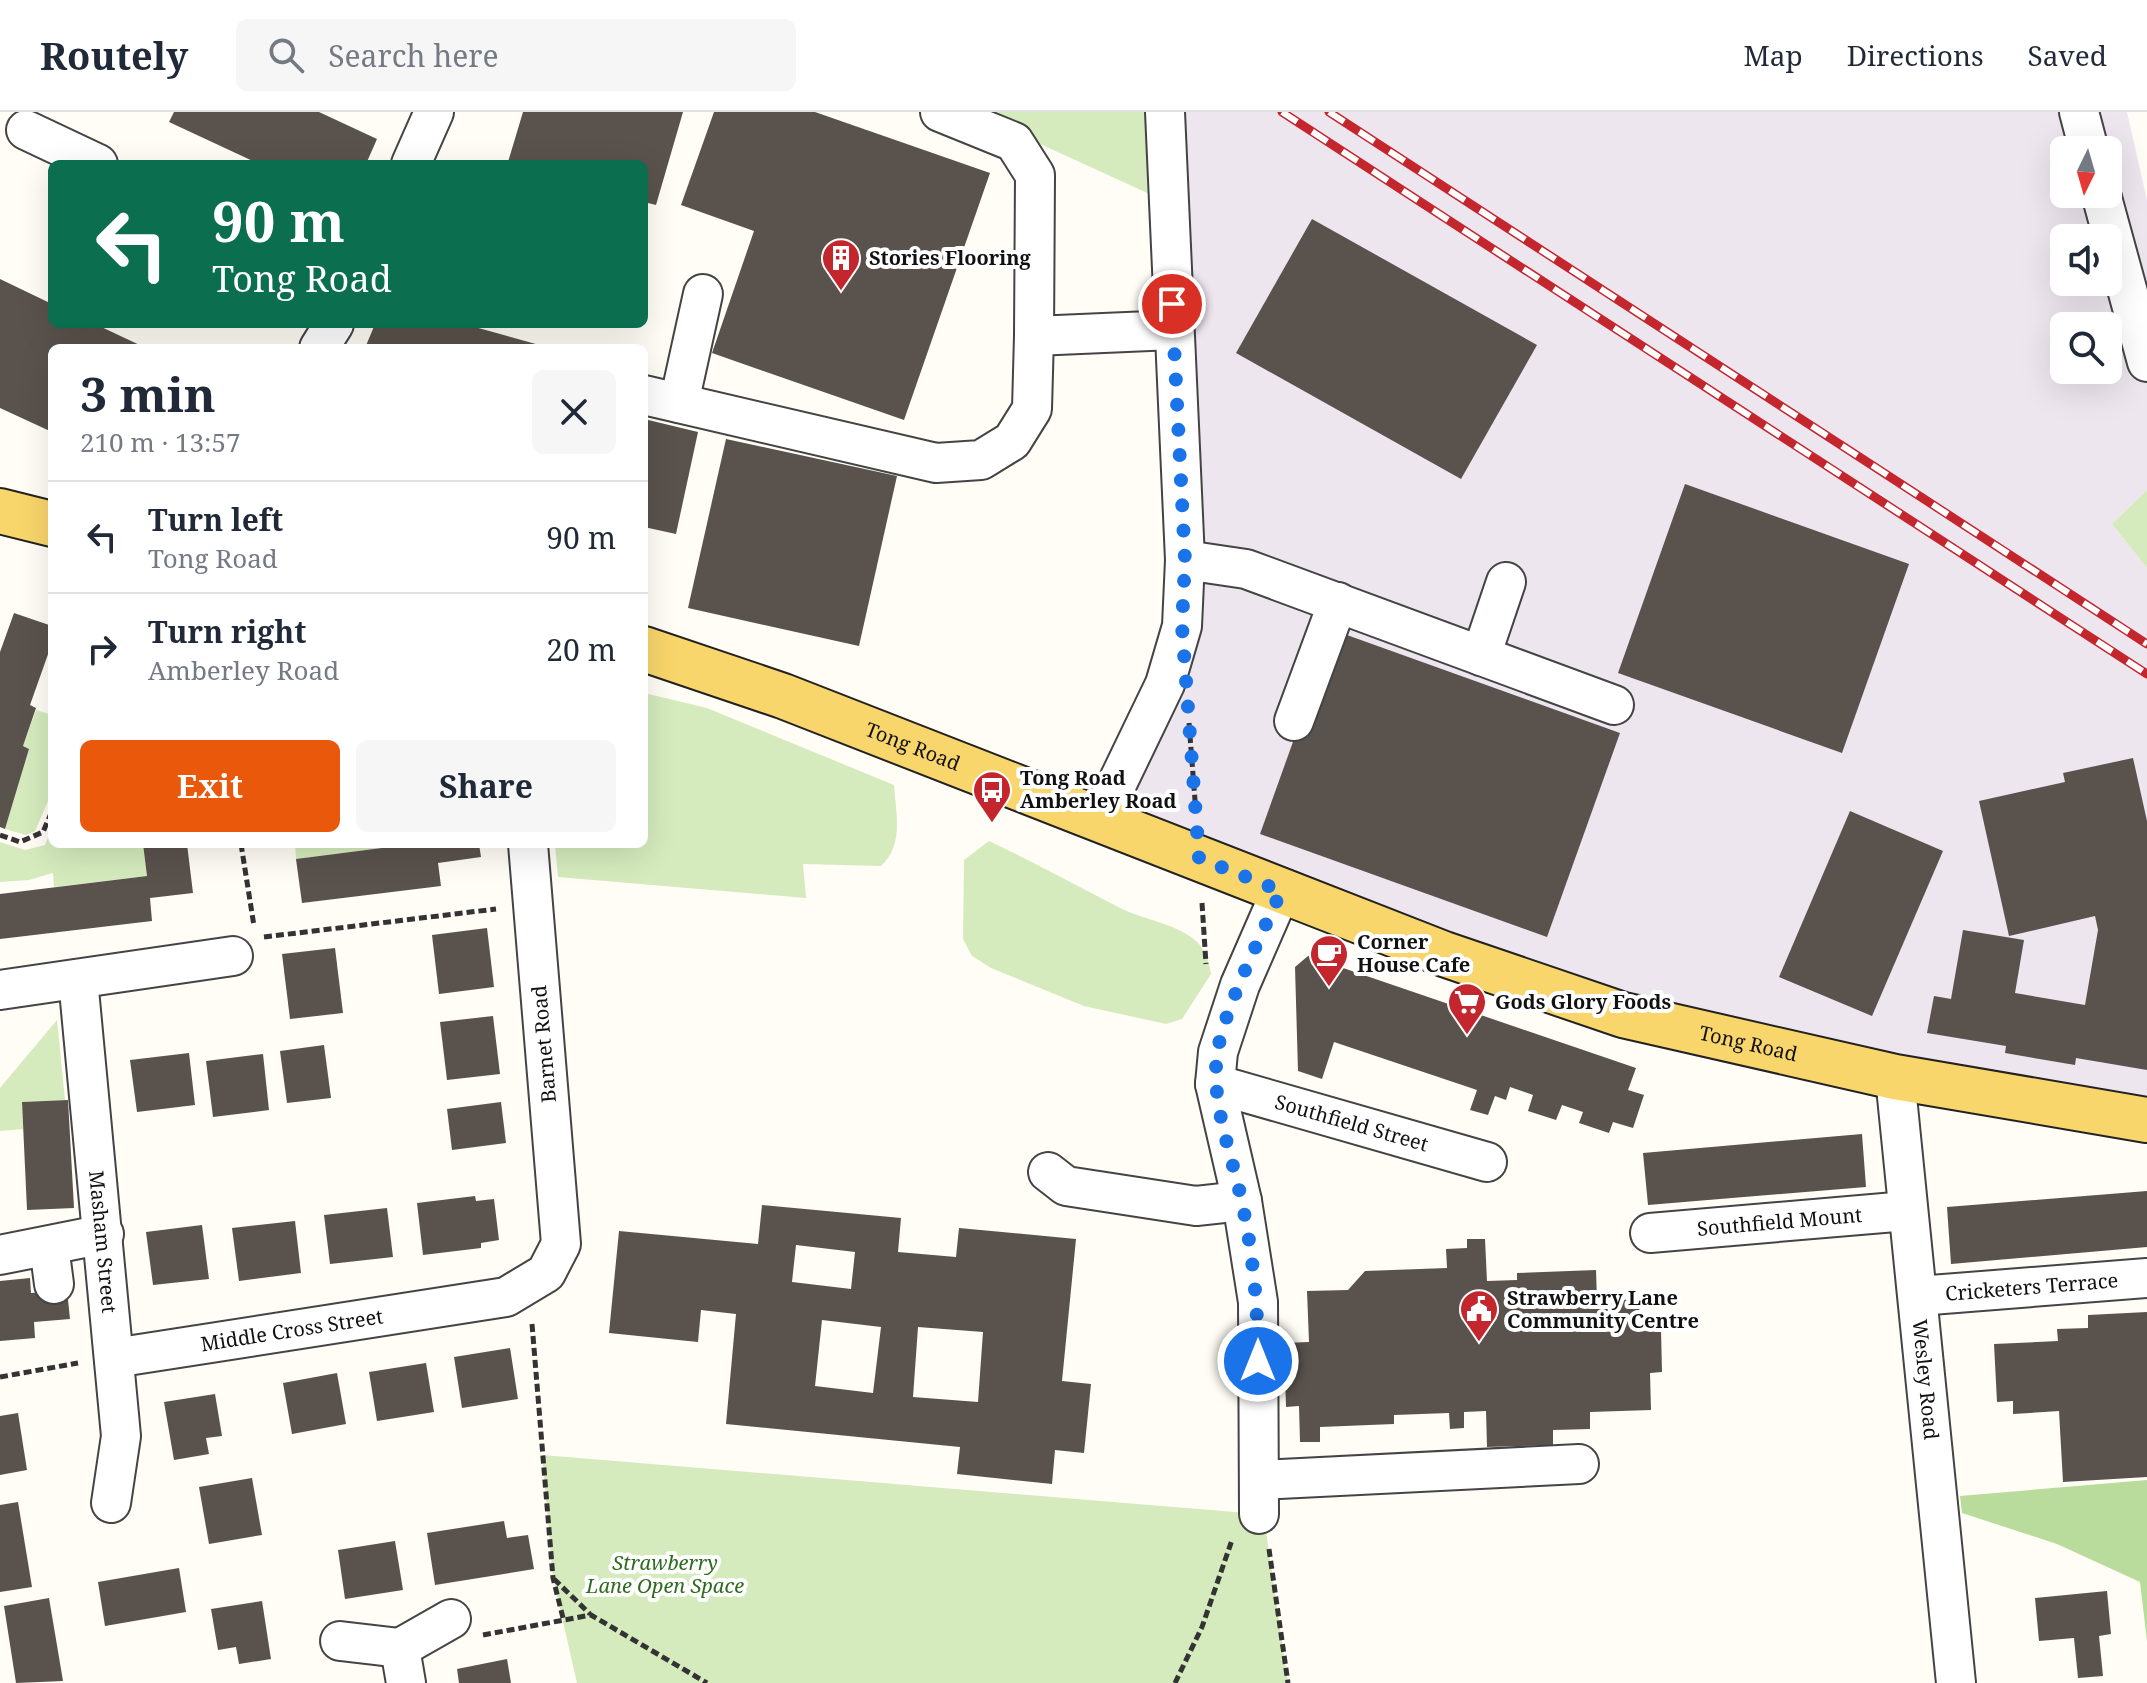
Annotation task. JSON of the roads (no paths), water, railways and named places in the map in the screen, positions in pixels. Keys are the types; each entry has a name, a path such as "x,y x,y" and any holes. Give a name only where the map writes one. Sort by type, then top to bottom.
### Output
{"main road":[{"path":"0,511 48,523"},
{"name":"Tong Road","path":"648,650 783,696 1444,954 1623,1015 1895,1077 2147,1120"}],"street":[{"path":"413,160 434,112"},
{"path":"703,294 662,399 936,463 981,460 1012,441 1032,409 1035,175 1014,142 940,112"},
{"path":"1100,819 1165,684 1182,626 1185,560 1165,112"},
{"path":"2079,112 2085,136"},
{"path":"26,130 90,160"},
{"path":"2105,208 2147,362"},
{"path":"1034,336 1173,330"},
{"path":"1185,560 1246,569 1614,705"},
{"path":"1481,656 1506,582"},
{"path":"1294,721 1338,602"},
{"name":"Barnet Road","path":"528,848 561,1244"},
{"path":"1281,891 1240,985 1218,1052 1215,1084 1242,1201 1258,1302 1259,1497 1579,1464"},
{"path":"0,990 233,956"},
{"name":"Masham Street","path":"78,979 121,1436 111,1503"},
{"name":"Wesley Road","path":"1895,1077 1956,1683"},
{"name":"Southfield Street","path":"1215,1084 1487,1162"},
{"path":"1048,1172 1066,1186 1196,1206 1242,1201"},
{"name":"Southfield Mount","path":"1650,1233 1907,1211"},
{"path":"0,1255 104,1234"},
{"name":"Middle Cross Street","path":"114,1358 506,1297 546,1273 561,1244"},
{"path":"49,1246 54,1284"},
{"name":"Cricketers Terrace","path":"1918,1296 2147,1278"},
{"path":"340,1641 403,1666 463,1628"}],"railway":[{"path":"1282,112 2147,674"},
{"path":"1329,112 2147,644"}],"place":[{"name":"Stories Flooring","path":"841,292"},
{"name":"Tong Road Amberley Road","path":"992,824"},
{"name":"Corner House Cafe","path":"1329,988"},
{"name":"Gods Glory Foods","path":"1467,1036"},
{"name":"Strawberry Lane Community Centre","path":"1479,1343"}],"park label":[{"name":"Strawberry Lane Open Space","path":"665,1574"}]}
